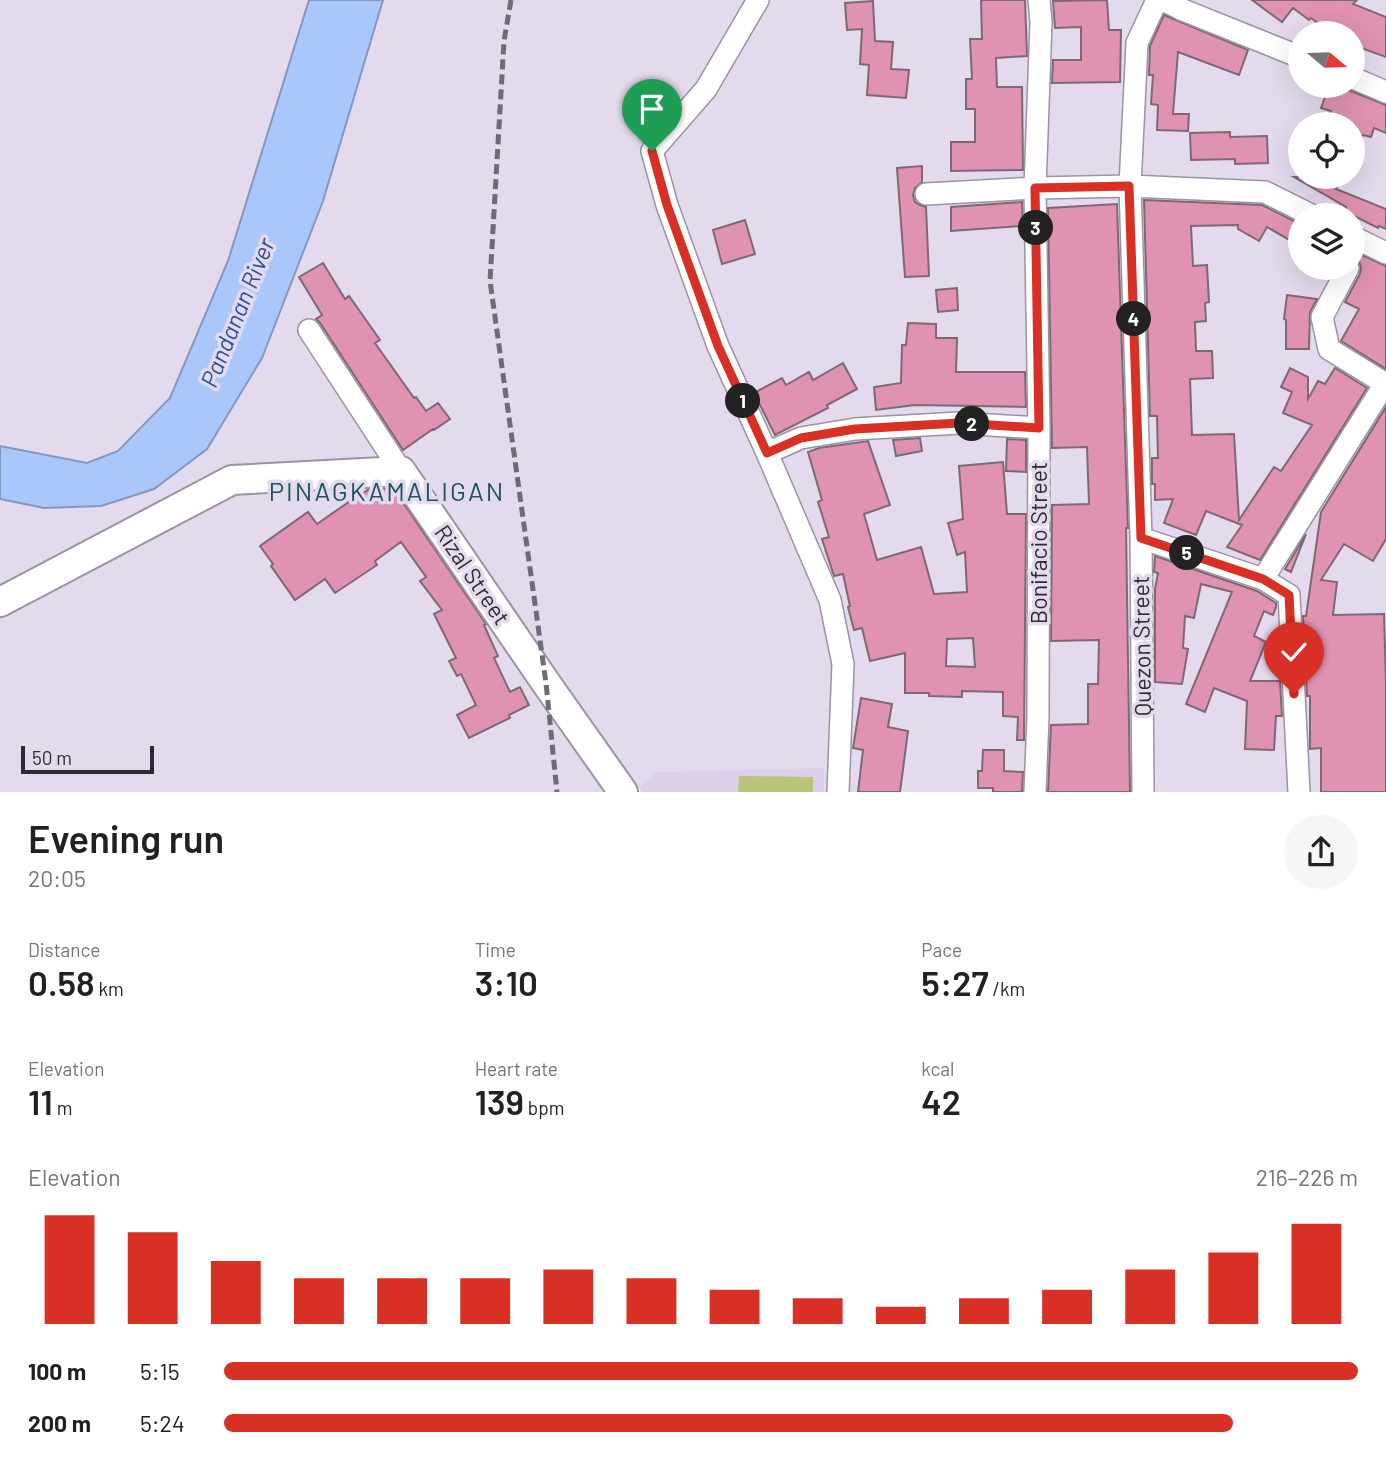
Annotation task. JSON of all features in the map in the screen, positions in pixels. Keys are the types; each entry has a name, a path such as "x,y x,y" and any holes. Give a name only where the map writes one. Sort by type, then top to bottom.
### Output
{"street":[{"path":"758,0 706,89 652,151 667,205 718,346 830,600 843,664 838,792"},
{"name":"Bonifacio Street","path":"1035,792 1039,428 1035,188 1041,22 1039,0"},
{"name":"Quezon Street","path":"1143,792 1141,538 1129,186 1138,43 1157,0"},
{"path":"1163,0 1288,52"},
{"path":"1365,83 1386,92"},
{"path":"926,194 1129,186 1265,191 1288,203"},
{"path":"1365,248 1386,253"},
{"path":"1263,579 1386,383 1329,349 1322,317 1342,280"},
{"path":"309,330 401,471"},
{"path":"767,453 801,438 855,429 959,423 1039,428"},
{"path":"0,602 232,480 401,471"},
{"name":"Rizal Street","path":"401,471 623,792"},
{"path":"1141,538 1263,579 1289,595 1299,792"}],"shaded area":[{"path":"824,768 824,792 643,792 640,787 656,772"}],"green space":[{"path":"739,776 813,777 813,792 738,792"}],"water":[{"name":"Pandanan River","path":"309,0 383,0 323,201 262,358 207,449 154,489 101,506 44,508 0,499 0,446 87,463 118,451 170,398 228,261"}],"building":[{"path":"981,0 1025,0 1027,56 996,58 997,87 1022,87 1023,170 951,171 951,142 975,142 975,109 966,109 966,79 972,79 970,39 982,39"},
{"path":"1107,0 1109,30 1121,30 1120,82 1052,83 1053,60 1081,60 1081,27 1055,28 1053,1"},
{"path":"1252,0 1357,0 1353,4 1386,17 1386,57 1365,49 1365,21 1309,20 1293,8 1282,22"},
{"path":"873,1 875,41 893,42 891,69 909,70 906,98 867,95 869,65 860,64 862,29 847,30 845,3"},
{"path":"1164,15 1248,50 1239,75 1178,52 1173,114 1189,114 1188,131 1157,130 1158,105 1151,104 1153,75 1149,75 1150,46"},
{"path":"1365,97 1386,105 1386,133 1374,128 1371,137 1365,136 1365,112 1331,112 1321,108 1325,98"},
{"path":"1230,132 1230,137 1267,136 1268,163 1235,164 1235,159 1191,160 1190,133"},
{"path":"922,166 922,182 915,188 913,195 915,202 926,207 929,276 905,277 897,168"},
{"path":"1315,189 1336,189 1386,209 1386,229 1365,222 1365,203 1339,203"},
{"path":"1144,200 1262,205 1288,218 1288,239 1267,227 1259,241 1238,229 1238,225 1191,226 1193,266 1207,265 1209,302 1205,303 1206,321 1195,322 1196,351 1212,351 1213,378 1190,379 1192,435 1234,434 1239,520 1274,467 1281,471 1312,425 1283,413 1292,392 1281,387 1290,368 1308,377 1308,399 1318,381 1325,384 1335,368 1367,388 1260,560 1227,547 1242,525 1206,511 1196,535 1164,523 1173,499 1155,500 1152,458 1158,458 1157,416 1150,416"},
{"path":"1022,202 1023,226 951,231 951,207"},
{"path":"1117,204 1128,528 1130,792 1048,792 1051,725 1088,724 1088,684 1098,684 1099,640 1051,641 1052,505 1089,504 1087,447 1052,448 1048,208"},
{"path":"745,220 755,254 722,264 713,230"},
{"path":"1365,256 1386,266 1386,369 1341,341 1359,309 1345,302 1357,280 1365,280"},
{"path":"323,263 345,299 349,296 380,340 375,343 414,398 416,397 426,411 438,403 450,419 403,450 316,319 322,315 299,277"},
{"path":"957,288 958,310 938,312 936,290"},
{"path":"1287,295 1317,299 1310,312 1309,349 1286,349 1284,319"},
{"path":"908,323 936,324 936,338 957,338 956,372 1025,372 1026,407 915,405 876,410 874,387 901,383 902,345 906,345"},
{"path":"843,363 857,389 827,405 828,408 775,435 754,393 782,378 786,385 809,372 813,380"},
{"path":"1386,407 1386,539 1373,561 1344,544 1321,580 1337,582 1333,615 1384,614 1386,792 1321,792 1321,748 1310,749 1310,696 1307,696 1303,616 1306,616 1321,512"},
{"path":"920,438 922,451 896,456 893,440"},
{"path":"1007,439 1026,440 1026,472 1006,471"},
{"path":"868,441 890,505 864,514 877,560 921,547 934,594 967,592 965,552 957,555 948,523 963,519 959,466 1003,462 1007,514 1026,514 1024,740 1017,740 1018,717 1003,716 1003,692 962,691 962,697 905,693 905,653 870,661 862,628 854,630 843,574 834,576 822,539 829,537 818,502 822,500 808,452","holes":["973,638 975,667 946,666 947,639"]},
{"path":"393,488 486,624 484,625 498,656 494,658 510,692 520,687 529,705 509,715 510,718 469,738 457,715 476,705 461,674 457,676 449,661 456,658 434,614 442,610 420,581 426,577 401,542 375,561 377,565 335,593 325,579 295,600 260,546 308,512 317,524 369,489"},
{"path":"1306,534 1291,572 1285,569"},
{"path":"1155,556 1257,591 1276,603 1273,615 1264,611 1254,636 1266,642 1250,681 1280,681 1282,716 1276,716 1274,750 1245,749 1247,701 1214,688 1205,712 1186,704 1232,592 1201,584 1194,618 1185,616 1183,648 1188,649 1182,684 1155,682 1155,589 1158,573 1154,572"},
{"path":"861,698 892,704 888,727 908,731 900,792 858,792 863,750 853,748"},
{"path":"983,750 1004,750 1004,771 1023,772 1022,792 993,792 993,788 978,788 978,771 982,771"}],"railway":[{"path":"511,0 504,41 490,281 546,683 557,792"}],"district":[{"name":"PINAGKAMALIGAN","path":"387,492"}],"route":[{"path":"652,151 667,205 718,346 767,453 801,438 855,429 959,423 1039,428 1035,188 1129,186 1141,538 1263,579 1289,595 1294,694"}]}
